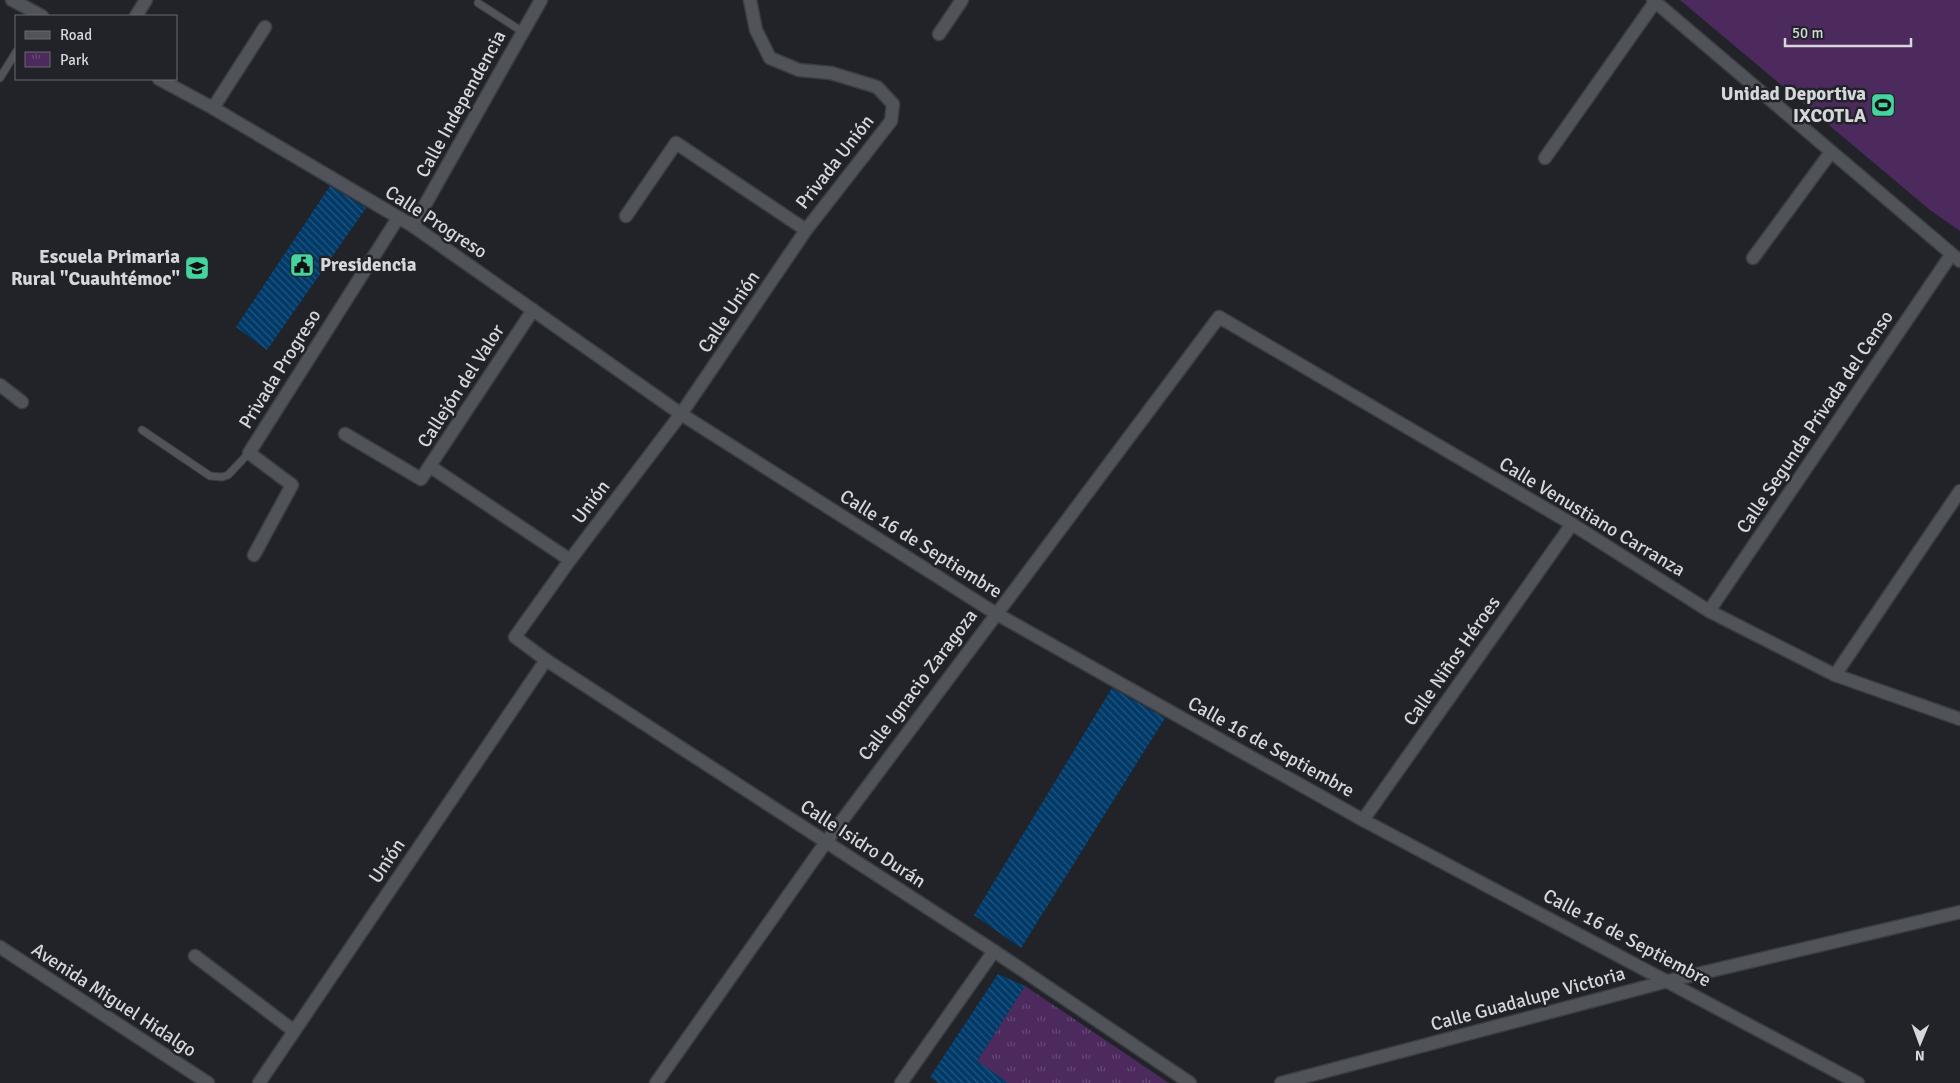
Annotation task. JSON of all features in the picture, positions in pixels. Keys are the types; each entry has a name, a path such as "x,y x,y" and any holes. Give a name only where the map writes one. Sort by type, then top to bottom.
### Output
{"street":[{"path":"12,0 38,15"},
{"path":"137,15 146,0"},
{"name":"Calle Independencia","path":"413,226 541,0"},
{"name":"Privada Unión","path":"750,0 756,30 770,58 799,70 831,73 877,87 893,104 890,121 806,230"},
{"path":"939,34 962,0"},
{"path":"1545,158 1654,1 1956,258"},
{"path":"213,108 265,27"},
{"name":"Calle Progreso","path":"161,80 213,108 413,226 681,414"},
{"path":"626,216 676,143 806,230"},
{"path":"1753,258 1831,152"},
{"name":"Privada Progreso","path":"254,554 292,485 249,453 398,218"},
{"name":"Calle Unión","path":"681,414 806,230"},
{"name":"Calle Segunda Privada del Censo","path":"1709,611 1956,258"},
{"name":"Callejón del Valor","path":"533,310 431,467 570,560"},
{"name":"Calle Venustiano Carranza","path":"1219,316 1572,524 1709,611 1835,675 1960,719"},
{"name":"Calle Ignacio Zaragoza","path":"656,1083 826,842 995,613 1219,316"},
{"path":"0,385 22,402"},
{"name":"Unión","path":"515,637 570,560 681,414"},
{"name":"Calle 16 de Septiembre","path":"681,414 995,613 1363,820 1858,1083"},
{"path":"345,434 421,479 431,467"},
{"path":"1835,675 1960,490"},
{"name":"Calle Niños Héroes","path":"1363,820 1572,524"},
{"name":"Calle Isidro Durán","path":"515,637 546,660 994,951 1190,1083"},
{"name":"Unión","path":"259,1083 546,660"},
{"name":"Calle Guadalupe Victoria","path":"1282,1083 1668,981 1960,912"},
{"name":"Avenida Miguel Hidalgo","path":"0,948 208,1083"},
{"path":"901,1083 994,951"},
{"path":"195,956 294,1031"}],"lane":[{"path":"478,3 523,32"},
{"path":"0,78 15,54"},
{"path":"142,430 210,476 222,477 228,475 249,453"}],"green space":[{"name":"Unidad Deportiva IXCOTLA","path":"1680,0 1960,0 1960,231 1930,210"},
{"path":"1025,986 1169,1083 1008,1083 977,1061"}],"building":[{"name":"Presidencia","path":"330,186 366,208 267,350 236,327"},
{"path":"1112,688 1165,718 1021,948 974,915"},
{"path":"998,974 1025,986 977,1061 1008,1083 938,1083 930,1077"}],"place":[{"name":"Unidad Deportiva IXCOTLA","path":"1883,105"},
{"name":"Presidencia","path":"302,265"},
{"name":"Escuela Primaria Rural \"Cuauhtémoc\"","path":"197,268"}]}
